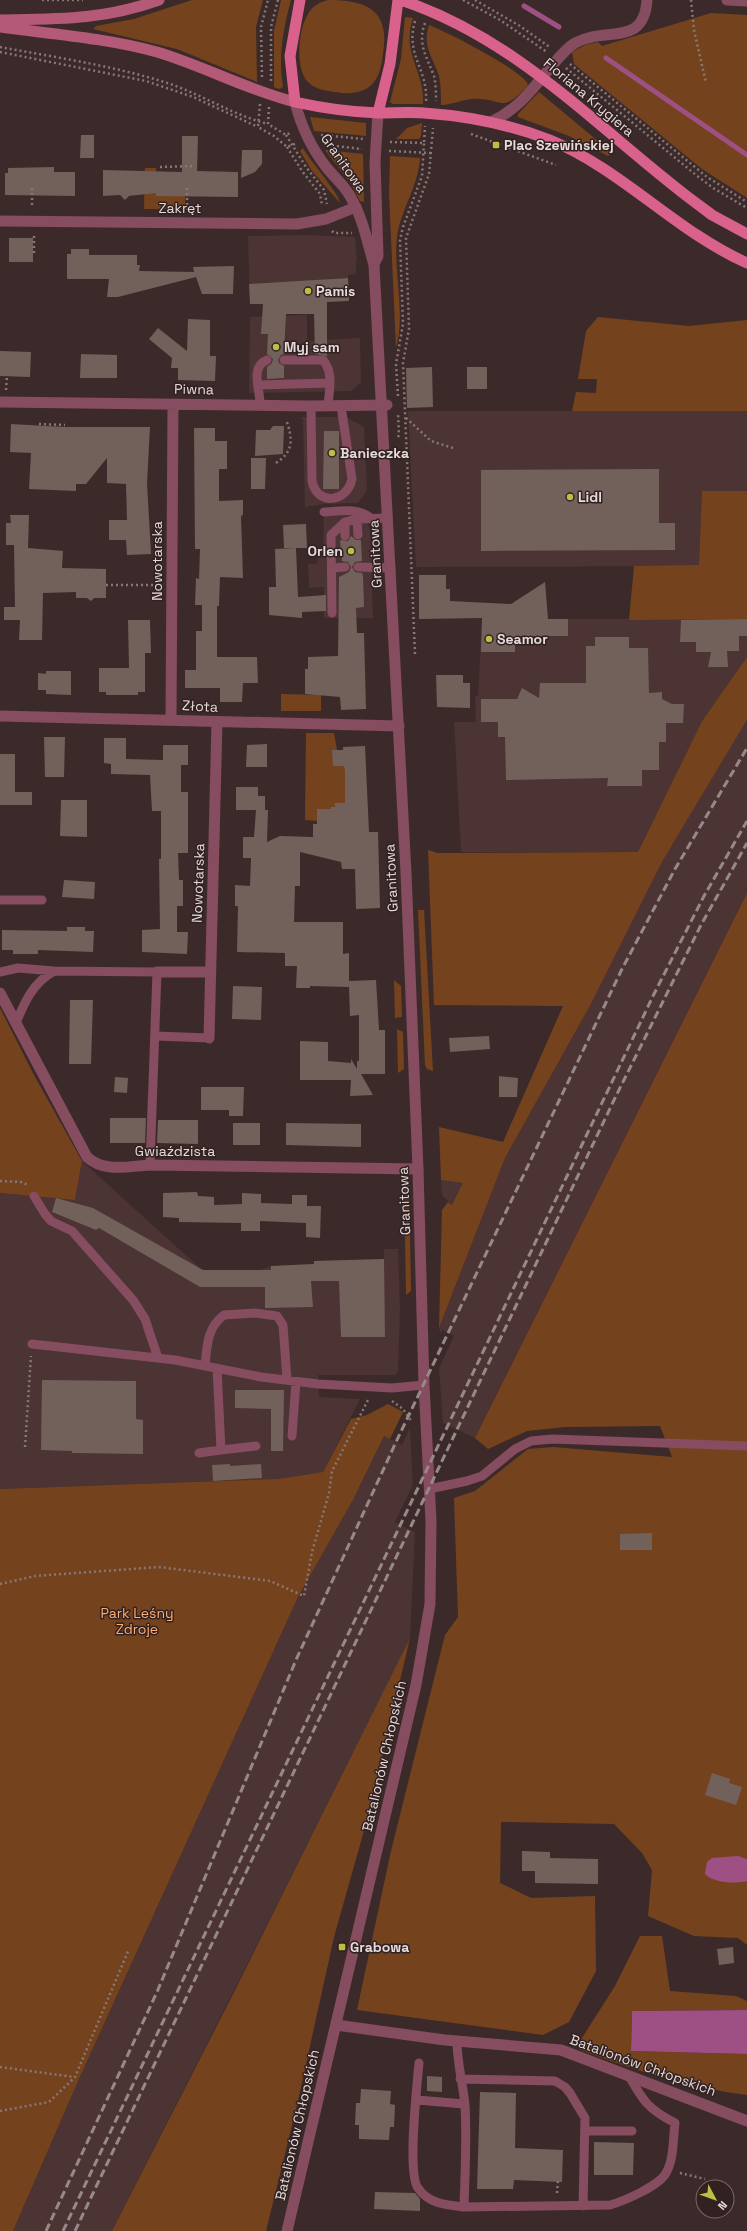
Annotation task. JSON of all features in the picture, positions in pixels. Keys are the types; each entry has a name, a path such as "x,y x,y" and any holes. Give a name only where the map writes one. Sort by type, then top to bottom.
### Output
{"main road":[{"path":"0,20 91,17 127,11 159,0"},
{"path":"295,102 290,56 300,0"},
{"path":"378,113 390,64 398,0"},
{"name":"Floriana Krygiera","path":"401,0 425,8 495,43 542,77 688,197 712,214 747,234"},
{"path":"0,27 137,47 183,60 270,95 333,110 378,113 430,113 492,122 551,141 591,160 624,181 691,232 747,263"}],"street":[{"path":"492,122 519,104 571,45 583,39 628,32 635,29 644,18 647,0"},
{"path":"727,0 747,1"},
{"name":"Granitowa","path":"295,102 306,134 318,156 349,194 364,224 374,265 389,405 384,447 399,726 418,1169 424,1385 429,1489"},
{"name":"Granitowa","path":"374,265 378,256 375,140 378,113"},
{"name":"Zakręt","path":"0,221 289,224 329,218 356,207"},
{"name":"Piwna","path":"0,402 311,406 389,405"},
{"name":"Nowotarska","path":"171,719 174,404"},
{"name":"Złota","path":"0,716 171,719 217,722 399,726"},
{"name":"Nowotarska","path":"209,1038 217,722"},
{"path":"157,972 210,972"},
{"name":"Gwiaździsta","path":"0,993 87,1157 94,1164 106,1168 150,1165 418,1169"},
{"name":"Batalionów Chłopskich","path":"287,2231 422,1658 430,1604 431,1577 429,1489"},
{"name":"Batalionów Chłopskich","path":"336,2025 457,2041 562,2050 747,2121"}],"lane":[{"path":"260,405 261,395 258,385 257,372 261,363 267,360"},
{"path":"284,360 322,360 328,367 328,406"},
{"path":"258,385 329,383"},
{"path":"311,406 312,481 314,489 319,495 327,498 344,495 350,488 352,479 341,406"},
{"path":"324,512 352,510 365,513 372,519"},
{"path":"332,613 331,534 345,522 357,519 388,518"},
{"path":"357,519 358,536"},
{"path":"345,522 345,536"},
{"path":"359,565 391,568"},
{"path":"332,568 346,567"},
{"path":"0,900 42,900"},
{"path":"0,972 18,968 54,971 157,972 156,1036 150,1165"},
{"path":"16,1023 26,998 43,977 54,971"},
{"path":"156,1036 209,1038"},
{"path":"34,1196 51,1221 72,1231 133,1300 145,1319 158,1358"},
{"path":"205,1366 209,1333 212,1327 224,1315 255,1313 277,1316 283,1325 292,1381 292,1436"},
{"path":"32,1344 158,1358 292,1381 392,1388 424,1385"},
{"path":"217,1368 221,1450"},
{"path":"429,1489 467,1481 482,1476 516,1449 531,1441 552,1439 747,1446"},
{"path":"199,1453 256,1446"},
{"path":"457,2041 457,2061 464,2104 464,2207"},
{"path":"419,2063 413,2164 413,2174 417,2188 432,2201 440,2204 464,2207 610,2205 622,2201 658,2181 668,2170 675,2123 654,2112 646,2105 629,2076"},
{"path":"460,2079 555,2081 565,2087 578,2104 586,2118 583,2206"},
{"path":"416,2100 464,2104"},
{"path":"585,2131 632,2131"}],"path":[{"path":"42,0 83,0"},
{"path":"268,124 271,27 278,0"},
{"path":"463,0 518,31 559,58 699,170 747,202"},
{"path":"476,0 529,32 674,158 713,188 747,208"},
{"path":"691,0 694,30 706,83"},
{"path":"398,397 396,364 404,324 400,240 403,227 422,176 424,143 435,79 423,54 421,40 425,8"},
{"path":"415,654 403,358 409,329 406,238 429,174 433,127 426,84 414,56 412,44 413,29 425,8"},
{"path":"0,47 151,78 186,90 246,117 268,124 286,135 306,167 324,190 329,209 329,218 334,233 352,233 356,235"},
{"path":"0,52 146,81 193,97 258,127"},
{"path":"433,127 441,127"},
{"path":"286,135 292,132 424,143"},
{"path":"465,132 556,165"},
{"path":"287,147 302,171 320,194 323,208 321,211 342,227 355,229 362,233 368,244"},
{"path":"160,167 194,166"},
{"path":"187,186 187,209"},
{"path":"32,188 32,208"},
{"path":"6,391 7,376"},
{"path":"384,447 399,436 389,405"},
{"path":"276,463 285,456 291,448 290,431 284,415"},
{"path":"406,418 431,441 453,448"},
{"path":"39,424 65,425"},
{"path":"106,584 156,585 156,581 159,581"},
{"path":"0,1181 25,1183 34,1196"},
{"path":"25,1447 32,1344"},
{"path":"0,1584 35,1576 159,1568 270,1581 304,1596 312,1552 329,1493 332,1471 375,1387"},
{"path":"389,1398 403,1409 413,1425"},
{"path":"0,2111 49,2102 75,2077 129,1949"},
{"path":"0,2068 75,2077"},
{"path":"681,2173 705,2179"}],"shaded area":[{"path":"307,235 355,237 357,261 356,274 348,275 348,278 325,279 326,301 250,304 248,236"},
{"path":"307,315 307,341 360,338 361,382 351,391 249,393 250,317"},
{"path":"408,411 747,411 747,491 702,491 699,566 416,567"},
{"path":"300,417 346,417 364,427 367,490 358,503 324,504 305,507 303,419"},
{"path":"364,514 370,531 373,618 324,618 324,587 309,588 308,564 317,564 318,556 323,555 324,515"},
{"name":"Seamor","path":"482,619 747,619 747,657 702,721 638,852 461,852 454,722 476,722 475,697 478,696"},
{"path":"747,720 747,893 475,1438 443,1423 439,1368 454,1336 442,1330 441,1334 439,1328 505,1158 592,1002 662,862"},
{"path":"82,1161 202,1270 260,1270 271,1266 314,1264 314,1261 384,1259 384,1249 398,1249 400,1309 398,1371 395,1375 318,1375 319,1397 360,1399 323,1472 278,1479 0,1489 0,1193 75,1200"},
{"path":"441,1180 464,1183 452,1205 442,1195"},
{"path":"410,1428 413,1485 395,1522 415,1532 410,1638 322,1816 112,2231 13,2231 79,2079 298,1597 353,1500 384,1436 402,1445"},
{"path":"738,1856 747,1859 747,1881 719,1881 705,1874 707,1862 712,1858"},
{"path":"747,2010 747,2054 631,2051 632,2011"}],"green space":[{"path":"192,0 263,0 256,27 257,82 177,49 93,29 96,26 134,19"},
{"path":"281,0 291,0 282,43 281,65 283,87 279,89 274,87 274,31"},
{"path":"328,0 354,2 365,6 373,11 379,18 383,27 384,39 379,73 373,83 362,91 342,93 315,87 308,82 301,68 299,50 304,23 313,8 321,2"},
{"path":"711,13 747,15 747,198 702,169 574,64 572,52 585,45 598,42 602,46"},
{"path":"405,17 413,18 410,31 411,53 421,81 423,104 393,104 390,102 401,59"},
{"path":"429,25 484,52 514,71 524,79 528,85 512,100 506,103 472,99 441,105 441,87 439,76 429,52 427,40"},
{"path":"539,92 611,152 610,155 608,156 569,136 518,117 518,114"},
{"path":"310,117 366,123 366,136 314,131"},
{"path":"422,123 421,136 419,139 396,139 407,128"},
{"path":"303,148 335,192 340,203 312,171 300,151"},
{"path":"325,150 363,154 364,202 360,201 350,182"},
{"path":"390,156 420,158 419,169 402,217 397,237 396,251 400,320 396,348 389,193"},
{"path":"145,168 156,168 156,196 185,196 185,209 144,209"},
{"path":"598,317 689,326 747,320 747,411 572,411 576,392 596,393 597,379 578,379 586,331"},
{"path":"702,491 747,491 747,619 629,620 634,566 699,565"},
{"path":"747,657 747,720 662,862 592,1002 505,1158 439,1328 442,1210 448,1202 452,1205 463,1183 441,1180 439,1127 503,1142 563,1006 434,1005 428,850 437,853 638,852 702,721"},
{"path":"281,694 321,695 321,711 281,711"},
{"path":"306,733 334,733 337,750 332,750 343,764 344,769 347,769 345,803 335,803 335,807 331,807 331,809 317,809 317,821 305,820"},
{"path":"747,893 747,1945 738,1938 694,1936 648,1916 652,1870 642,1853 614,1824 501,1822 500,1883 531,1898 595,1896 596,1971 569,2022 543,2035 357,2010 391,1851 445,1635 458,1617 454,1498 475,1491 528,1449 553,1447 672,1457 660,1426 565,1427 527,1431 488,1449 475,1438"},
{"path":"418,910 424,910 433,1071 427,1069 425,1065"},
{"path":"394,980 401,986 402,1017 395,1018"},
{"path":"0,1008 34,1075 82,1161 75,1200 0,1193"},
{"path":"397,1029 403,1032 404,1069 398,1073"},
{"path":"404,1179 409,1184 411,1291 406,1295"},
{"name":"Park Leśny Zdroje","path":"388,1404 403,1412 390,1439 384,1436 353,1500 298,1597 79,2079 13,2231 0,2231 0,1489 278,1479 323,1472 351,1419 367,1415"},
{"path":"410,1638 367,1820 334,1937 297,2105 266,2231 112,2231 233,1994"},
{"path":"640,1936 662,1936 670,1991 736,1996 747,2001 747,2010 632,2011 631,2051 747,2054 747,2095 682,2083 641,2071 579,2049 580,2041 615,1986"}],"building":[{"path":"81,135 94,135 94,158 80,158"},
{"path":"182,136 198,136 197,171 238,172 238,197 156,196 156,193 129,196 125,200 120,195 103,196 103,170 182,172"},
{"path":"242,150 262,150 262,164 255,172 241,178"},
{"path":"54,167 54,172 75,172 75,196 5,195 5,173 8,173 8,168"},
{"path":"9,238 33,238 33,262 9,262"},
{"path":"71,249 89,249 89,255 137,255 137,265 140,265 139,271 194,272 193,267 234,266 233,294 202,294 196,277 118,297 107,297 109,279 67,279 67,254 71,254"},
{"path":"348,278 349,301 327,302 327,356 315,354 314,314 286,314 284,354 281,355 278,360 279,363 284,366 284,378 267,379 267,367 272,363 273,359 267,354 268,334 261,334 263,304 250,304 249,284"},
{"path":"188,319 210,320 210,356 216,356 215,381 178,380 178,368 171,368 172,358 149,339 158,328 187,351"},
{"path":"0,351 31,352 30,377 0,376"},
{"path":"81,354 117,355 117,378 80,378"},
{"path":"432,367 433,407 407,408 406,368"},
{"path":"467,367 487,367 487,389 467,389"},
{"path":"11,424 64,427 150,427 147,483 151,554 127,555 126,540 109,540 109,520 127,520 126,484 107,483 107,458 86,484 76,484 76,491 29,489 31,453 10,452"},
{"path":"273,426 284,426 283,454 255,456 256,430 270,430"},
{"path":"194,428 215,428 215,441 227,441 227,469 219,469 219,501 243,500 243,515 241,516 243,578 220,577 219,606 217,606 217,657 257,657 258,683 243,683 242,702 220,702 220,688 185,688 185,670 196,670 196,631 202,631 202,605 195,605 196,578 199,579 200,549 195,549"},
{"name":"Banieczka","path":"324,431 339,431 339,489 323,489"},
{"path":"251,458 266,458 265,489 251,489"},
{"name":"Lidl","path":"659,469 659,523 675,523 675,550 481,551 481,470"},
{"path":"10,515 29,515 28,548 63,551 62,568 106,569 106,598 94,598 91,601 87,598 76,598 76,592 43,593 42,640 19,640 20,620 4,620 4,607 15,607 14,545 6,545 6,523 11,523"},
{"path":"306,524 307,548 284,548 283,525"},
{"path":"351,536 356,540 361,540 362,561 355,562 352,567 355,572 362,573 363,576 364,607 356,608 357,633 364,633 366,709 341,710 340,697 305,694 305,669 308,669 308,657 338,656 339,577 349,572 351,567 348,562 342,561 340,540 348,541"},
{"path":"296,548 298,597 326,595 326,611 302,612 302,618 269,615 269,587 276,587 275,549"},
{"path":"419,575 446,575 446,589 450,589 450,601 511,604 545,582 548,619 568,619 568,636 515,636 515,652 481,652 482,618 419,619"},
{"path":"747,619 747,636 739,636 739,651 727,651 728,667 708,667 711,652 696,652 696,642 680,642 681,620"},
{"path":"128,620 150,620 151,653 145,653 145,692 138,692 138,695 106,695 106,692 99,692 99,668 129,668"},
{"path":"595,637 629,637 629,648 648,648 649,693 662,692 662,699 672,704 684,704 683,723 666,723 666,742 659,742 659,770 642,770 642,786 607,786 608,778 506,780 505,737 498,737 498,722 481,722 481,699 517,699 522,688 539,698 540,683 586,683 586,646 595,646"},
{"path":"46,671 71,671 71,695 46,694 46,690 38,690 38,673 46,674"},
{"path":"436,675 463,675 463,683 470,683 470,708 437,707"},
{"path":"44,737 65,737 64,777 45,777"},
{"path":"104,738 126,738 126,759 163,760 163,745 188,745 188,765 181,765 181,792 188,792 188,853 178,853 179,880 183,880 183,906 177,906 177,932 188,932 187,954 142,952 142,930 160,929 159,859 161,859 161,811 152,811 150,775 111,774 111,764 104,763"},
{"path":"267,744 267,767 246,767 247,745"},
{"path":"365,746 369,832 378,832 380,908 356,909 355,869 342,869 341,862 300,852 300,886 295,886 294,922 343,922 343,954 349,953 349,981 376,980 379,1030 385,1030 385,1074 361,1074 373,1095 350,1096 351,1080 300,1080 300,1041 328,1042 328,1061 351,1063 351,1059 357,1069 357,1061 359,1061 359,1015 350,1016 349,987 310,986 310,988 296,988 297,966 285,966 285,953 237,952 238,906 235,906 235,885 250,886 251,858 243,858 243,837 254,837 256,810 236,810 236,787 258,787 258,796 265,796 265,810 268,810 267,842 280,836 313,837 313,824 317,824 317,809 331,809 331,807 335,807 335,803 345,803 345,770 343,766 333,766 332,750 343,750 343,747"},
{"path":"0,754 15,754 15,792 32,792 32,805 0,805"},
{"path":"61,800 87,800 87,837 60,836"},
{"path":"64,880 95,882 94,899 62,897"},
{"path":"67,927 85,927 85,931 94,931 93,952 38,950 38,954 13,954 13,950 2,950 2,930 67,931"},
{"path":"233,986 262,987 261,1020 232,1019"},
{"path":"70,1000 93,1000 91,1064 69,1064"},
{"path":"489,1036 490,1049 450,1052 449,1038"},
{"path":"499,1076 518,1078 517,1097 499,1097"},
{"path":"115,1077 128,1078 127,1093 114,1092"},
{"path":"201,1087 244,1087 243,1116 229,1116 229,1110 201,1110"},
{"path":"110,1118 146,1118 145,1143 110,1143"},
{"path":"158,1120 198,1120 198,1144 157,1143"},
{"path":"233,1123 260,1123 260,1145 233,1145"},
{"path":"286,1123 361,1124 361,1147 286,1145"},
{"path":"197,1192 198,1196 214,1197 214,1205 242,1204 242,1193 261,1194 261,1203 292,1204 292,1195 307,1195 307,1206 321,1206 320,1238 306,1237 306,1223 260,1221 260,1231 241,1231 241,1223 179,1222 179,1218 163,1217 163,1193"},
{"path":"56,1198 93,1208 203,1270 271,1270 271,1266 314,1264 314,1261 384,1259 385,1337 341,1337 339,1281 311,1281 313,1307 265,1308 265,1287 200,1287 99,1228 96,1230 52,1212"},
{"path":"42,1380 136,1381 136,1419 143,1420 143,1454 72,1453 72,1451 41,1450"},
{"path":"235,1390 284,1390 283,1451 271,1451 271,1409 235,1408"},
{"path":"230,1464 230,1466 261,1464 262,1478 213,1481 212,1465"},
{"path":"652,1533 652,1550 620,1550 620,1534"},
{"path":"712,1773 730,1779 729,1783 742,1787 736,1805 705,1795"},
{"path":"522,1851 550,1852 550,1858 598,1859 598,1884 535,1883 535,1871 522,1871"},
{"path":"733,1947 734,1963 719,1965 717,1949"},
{"path":"427,2076 442,2077 442,2092 427,2091"},
{"path":"361,2089 391,2091 390,2104 395,2105 394,2127 390,2127 389,2140 359,2139 359,2125 355,2125 356,2103 360,2103"},
{"path":"480,2092 516,2093 515,2148 563,2150 562,2182 514,2180 513,2189 477,2189"},
{"path":"594,2142 634,2143 633,2175 594,2175"},
{"path":"375,2192 415,2193 420,2199 420,2211 374,2209"}],"waterway":[{"path":"524,6 559,27"},
{"path":"606,58 747,155"}],"railway":[{"path":"46,2231 157,1992 296,1660 396,1442 622,969 675,869 747,748"},
{"path":"63,2231 654,994 704,896 747,821"},
{"path":"75,2231 615,1098 701,925 747,843"}],"place":[{"name":"Plac Szewińskiej","path":"496,145"},
{"name":"Pamis","path":"308,291"},
{"name":"Myj sam","path":"276,347"},
{"name":"Banieczka","path":"332,453"},
{"name":"Lidl","path":"570,497"},
{"name":"Orlen","path":"351,551"},
{"name":"Seamor","path":"489,639"},
{"name":"Grabowa","path":"342,1947"}]}
